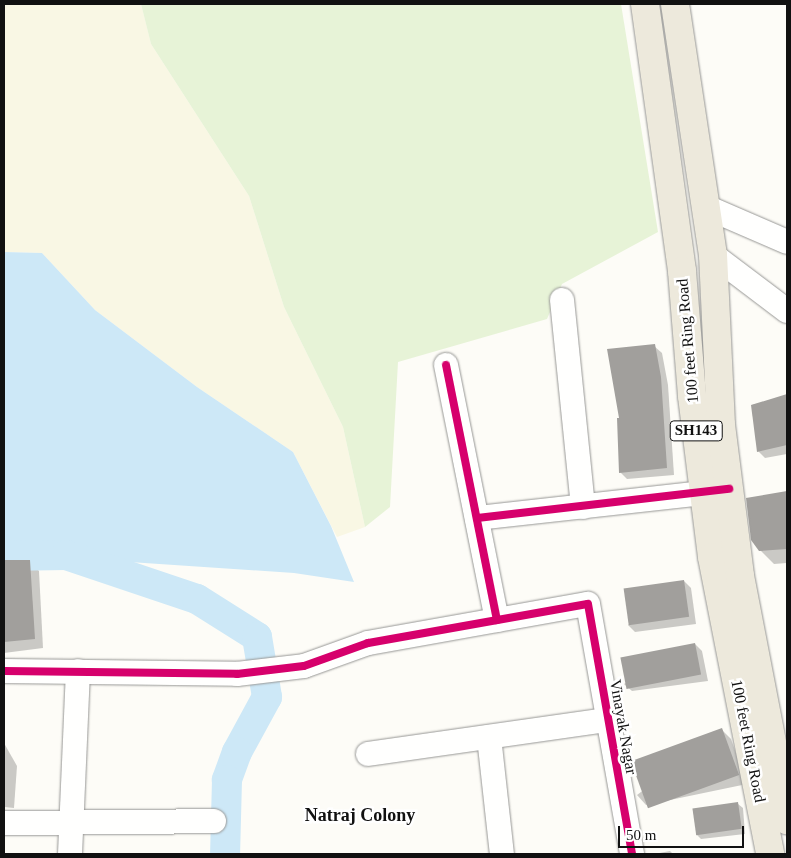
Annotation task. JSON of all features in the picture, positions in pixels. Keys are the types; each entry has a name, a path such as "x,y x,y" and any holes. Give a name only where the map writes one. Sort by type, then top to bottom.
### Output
{"main road":[{"name":"100 feet Ring Road","path":"645,4 682,272 692,396 742,584 787,821"},
{"name":"100 feet Ring Road","path":"675,4 704,206 713,255 721,425 712,557 770,854"}],"street":[{"path":"704,206 787,242"},
{"path":"713,255 787,311"},
{"path":"562,300 583,506"},
{"path":"4,671 78,670 237,674 304,666 368,643 498,620 446,365"},
{"path":"477,518 717,491"},
{"name":"Vinayak Nagar","path":"498,620 588,604 632,854"},
{"path":"70,854 78,670"},
{"path":"368,754 608,720"},
{"path":"489,737 502,854"},
{"path":"4,822 70,823 214,820"}],"shaded area":[{"path":"4,4 141,4 151,44 249,196 284,307 343,427 365,527 337,537 293,452 197,387 95,310 42,253 4,252"}],"green space":[{"path":"141,4 621,4 658,232 562,284 547,319 398,362 390,507 365,527 343,427 284,307 249,196 151,44"}],"water":[{"path":"4,252 42,253 95,310 197,387 293,452 331,526 354,582 294,573 70,558 4,569"}],"building":[{"path":"655,344 661,377 667,468 619,473 617,418 619,418 607,349"},
{"path":"787,394 787,445 757,452 751,405"},
{"path":"787,491 787,549 759,551 751,540 746,498"},
{"path":"4,560 30,560 35,639 4,642"},
{"path":"684,580 689,617 629,625 624,588"},
{"path":"695,643 701,674 627,689 620,658"},
{"path":"722,728 739,775 648,808 631,761"},
{"path":"738,802 742,829 696,835 692,808"}],"waterway":[{"path":"4,556 66,555 197,599 257,637 267,697 237,752 227,780 225,854"}],"cycle path":[{"path":"446,365 497,620"},
{"path":"477,518 729,489"},
{"path":"4,671 237,674 304,666 368,643 588,604 632,854"}],"district":[{"name":"Natraj Colony","path":"360,815"}]}
